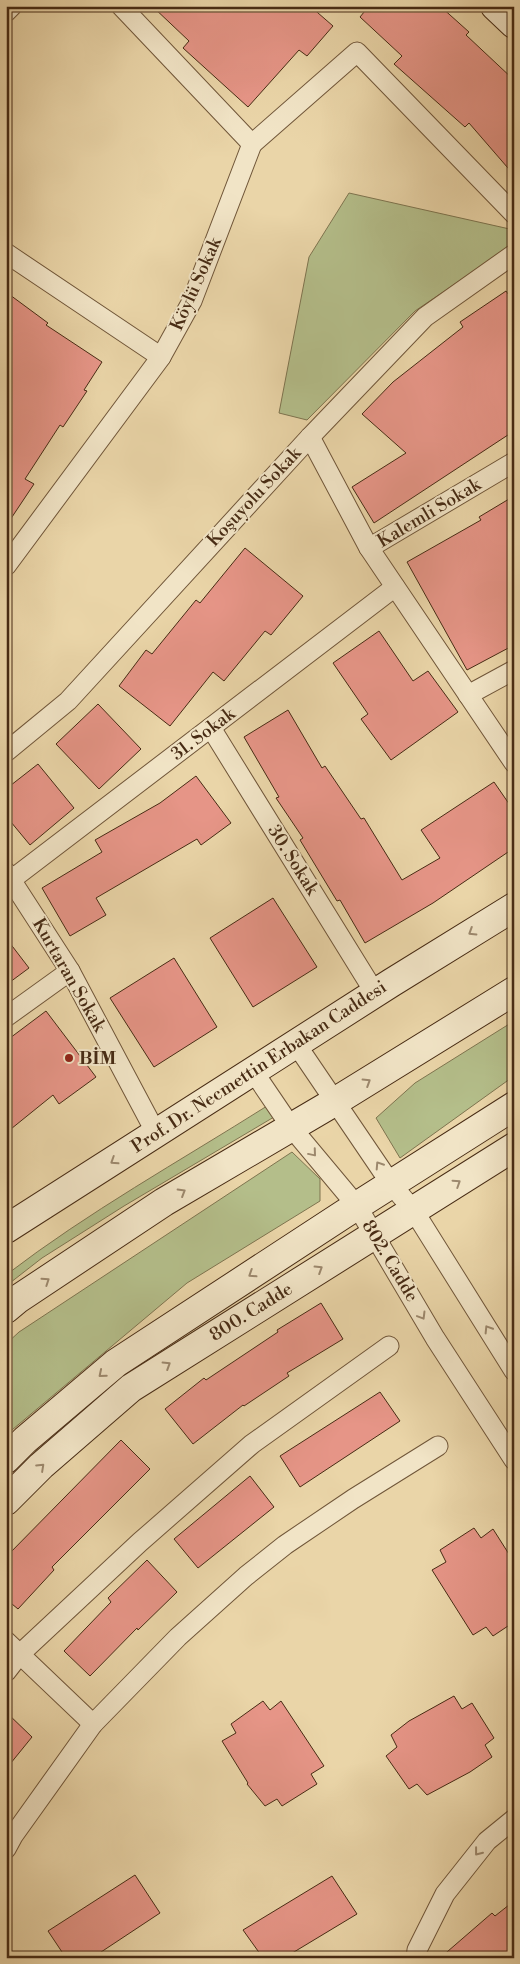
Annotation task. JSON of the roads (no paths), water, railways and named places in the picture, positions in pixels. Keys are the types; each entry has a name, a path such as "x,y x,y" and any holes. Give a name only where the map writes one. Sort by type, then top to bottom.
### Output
{"street":[{"path":"6,12 12,6"},
{"path":"121,6 252,144 358,52 514,214"},
{"path":"495,6 514,24"},
{"name":"Köylü Sokak","path":"6,566 161,358 192,301 252,144"},
{"path":"6,254 161,358"},
{"name":"Koşuyolu Sokak","path":"6,752 68,701 310,436 425,317 514,254"},
{"path":"310,436 370,548 514,763"},
{"name":"Kalemli Sokak","path":"370,548 514,462"},
{"name":"31. Sokak","path":"9,876 211,728 395,587"},
{"path":"468,695 514,670"},
{"name":"30. Sokak","path":"211,728 375,993"},
{"name":"Kurtaran Sokak","path":"9,876 70,971 156,1133"},
{"name":"Prof. Dr. Necmettin Erbakan Caddesi","path":"6,1229 375,993 514,907"},
{"path":"6,1017 70,971"},
{"path":"6,1309 18,1299 164,1202 336,1101 514,991"},
{"path":"296,1044 391,1184 414,1211 514,1371"},
{"name":"802. Cadde","path":"253,1072 291,1127 357,1206 435,1338 514,1460"},
{"name":"800. Cadde","path":"6,1459 25,1440 116,1363 514,1106"},
{"name":"800. Cadde","path":"6,1501 41,1466 131,1388 514,1147"},
{"path":"6,1672 20,1654 140,1542 252,1444 389,1346"},
{"path":"6,1849 13,1836 93,1724 178,1637 246,1576 285,1545 353,1499 438,1446"},
{"path":"6,1641 93,1724"},
{"path":"416,1958 417,1950 445,1894 487,1841 514,1819"}],"place":[{"name":"BİM","path":"69,1058"}]}
